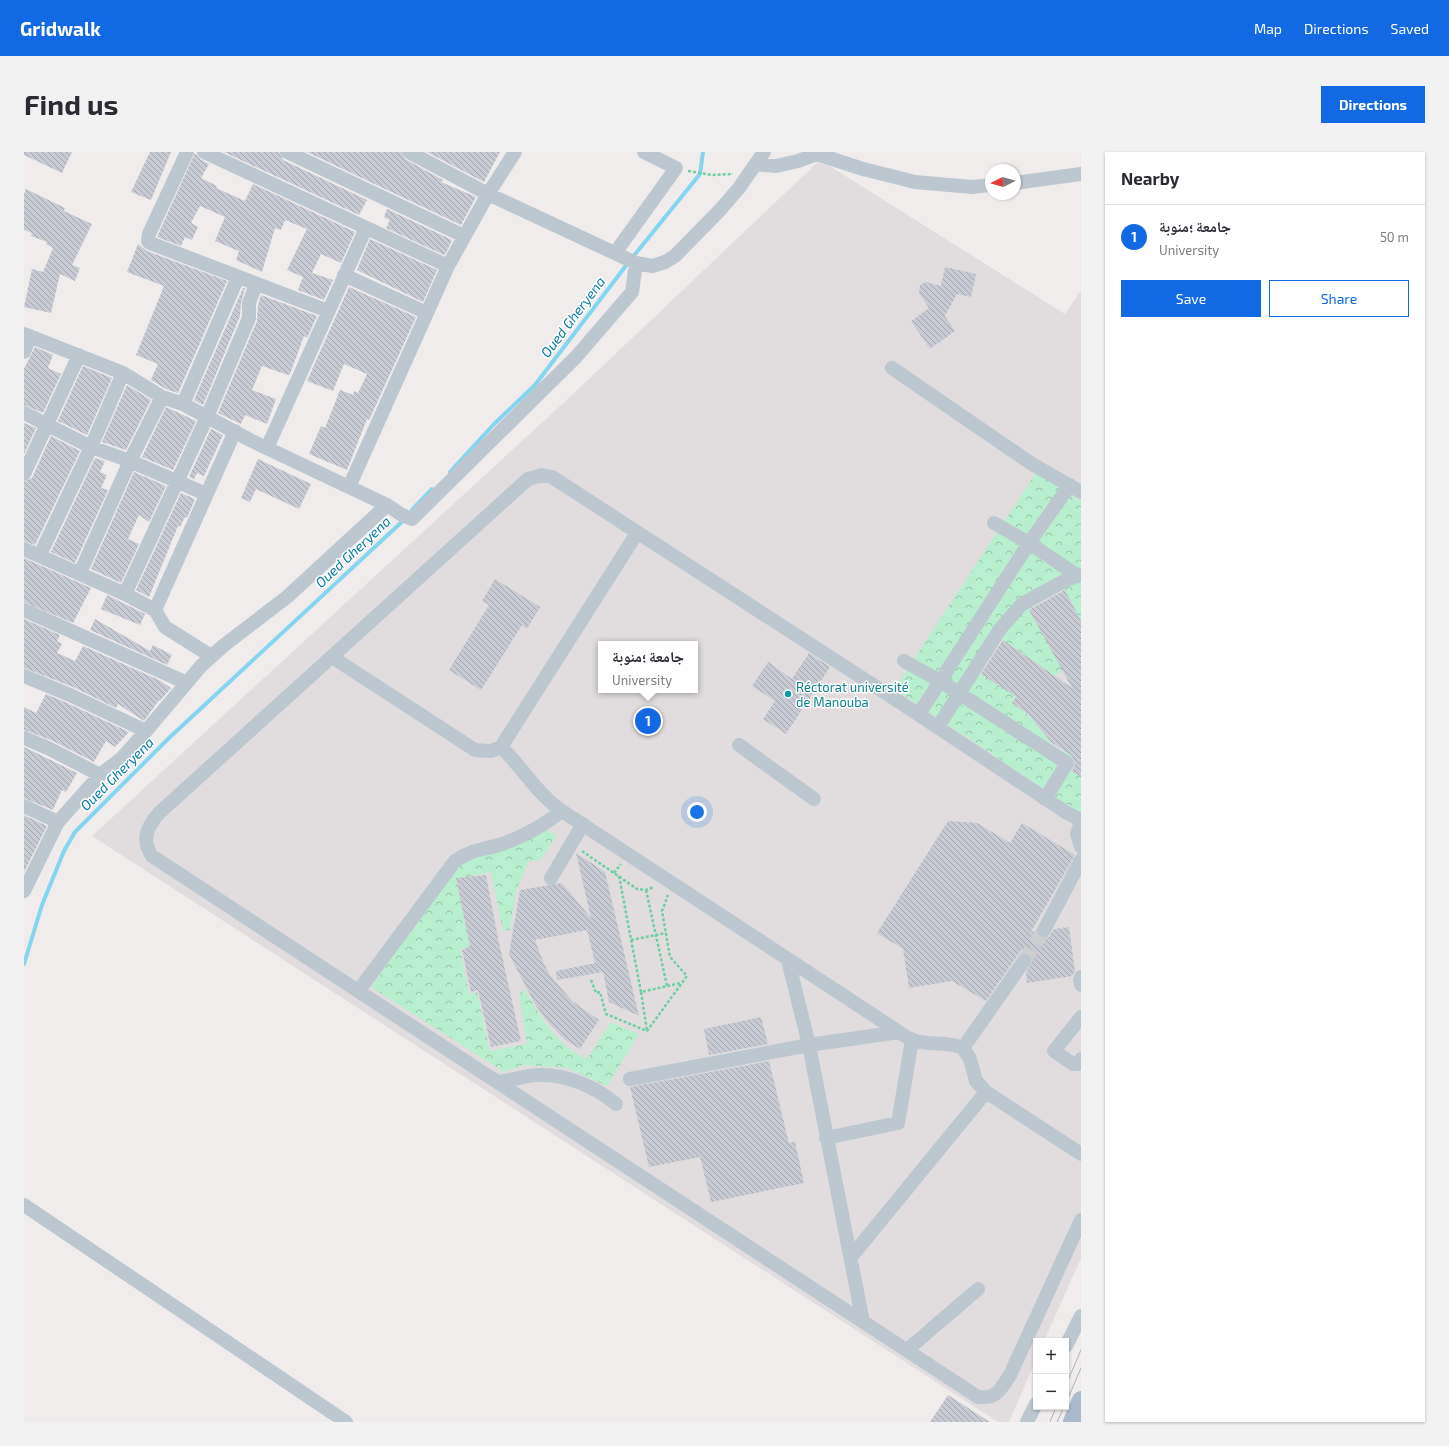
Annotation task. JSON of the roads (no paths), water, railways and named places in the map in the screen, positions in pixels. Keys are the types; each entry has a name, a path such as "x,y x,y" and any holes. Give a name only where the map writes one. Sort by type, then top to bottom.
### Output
{"main road":[{"path":"1072,1422 1081,1400"}],"street":[{"path":"187,152 149,234 148,241 150,244 328,311"},
{"path":"204,152 448,266"},
{"path":"287,152 464,236"},
{"path":"409,152 488,194 626,258 652,266 665,262 675,256 720,210 764,152"},
{"path":"349,487 448,266 488,194 515,152"},
{"path":"24,352 27,335 123,373 162,396 183,404 267,448 387,505 407,517 586,345 632,292 626,258 676,168 644,152"},
{"path":"756,164 776,166 798,161 817,154 863,169 915,182 972,187 985,186"},
{"path":"1021,182 1081,174"},
{"path":"267,448 366,228"},
{"path":"344,275 427,312"},
{"path":"183,404 238,277"},
{"path":"125,594 207,417 249,318 249,303 256,284"},
{"path":"24,474 46,423 79,355"},
{"path":"892,368 1032,464 1076,488 1029,543 918,714"},
{"path":"40,555 91,447 123,373"},
{"path":"80,573 130,461 162,396"},
{"path":"24,413 91,447 130,461 206,494"},
{"path":"155,610 235,431"},
{"path":"1081,847 1077,834 1081,821 552,477 542,475 528,479 159,813 150,823 146,835 146,847 152,856 359,990 978,1397 987,1398 998,1393 1010,1375 1081,1220"},
{"path":"24,891 27,874 58,822 100,775 122,758 211,656 286,597 387,505"},
{"path":"994,523 1029,543 1080,576"},
{"path":"332,657 475,750 491,751 501,747 637,533"},
{"path":"24,548 125,594 155,610 165,626 211,656"},
{"path":"938,727 1000,629 1022,604 1068,579 1080,576"},
{"path":"24,610 187,683"},
{"path":"904,661 940,681 1067,763 1045,799"},
{"path":"24,676 70,695 146,731"},
{"path":"24,738 48,748 100,775"},
{"path":"739,745 814,799"},
{"path":"501,747 516,761 539,792 550,803 788,960 912,1040 948,1043 963,1048 970,1058 976,1081 986,1092 1081,1154"},
{"path":"24,806 58,822"},
{"path":"359,990 455,861 474,850 502,844 517,837 542,825 562,811"},
{"path":"551,878 582,824"},
{"path":"1044,930 1081,860"},
{"path":"788,960 809,1045 863,1322"},
{"path":"963,1048 1024,962"},
{"path":"1081,977 1081,985"},
{"path":"1081,1017 1054,1052 1073,1064 1078,1064 1081,1059"},
{"path":"630,1079 809,1045 899,1032"},
{"path":"826,1138 898,1122 912,1040"},
{"path":"497,1082 540,1075 560,1077 580,1082 609,1098 616,1104"},
{"path":"851,1258 986,1092"},
{"path":"24,1205 346,1422"},
{"path":"907,1350 978,1289"},
{"path":"1069,1340 1081,1316"},
{"path":"1027,1422 1033,1410"}],"waterway":[{"name":"Oued Gheryena","path":"632,258 700,174 703,152"},
{"name":"Oued Gheryena","path":"450,472 494,424 535,385 628,263"},
{"name":"Oued Gheryena","path":"412,510 432,489"},
{"name":"Oued Gheryena","path":"24,964 42,905 64,851 75,832 169,738 405,519"}],"tunnel":[{"path":"1024,961 1044,930"}],"tram line":[{"path":"1069,1378 1081,1350"},
{"path":"1069,1396 1081,1368"},
{"path":"1050,1422 1055,1410"},
{"path":"1057,1422 1063,1410"}],"place":[{"name":"Réctorat université de Manouba","path":"788,694"},
{"name":"جامعة ؛منوبة","path":"648,721"}]}
